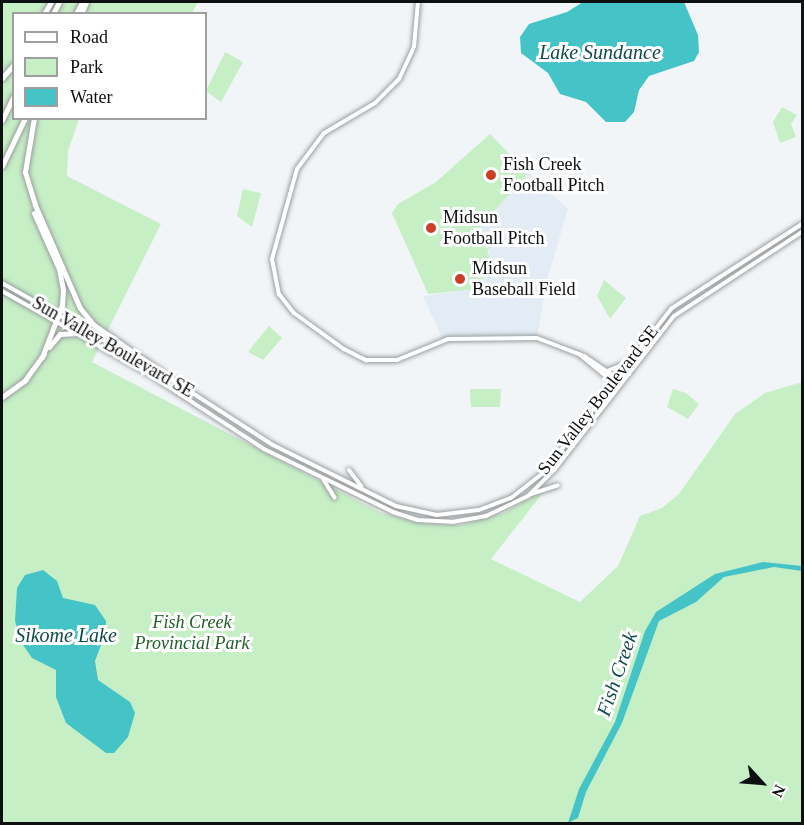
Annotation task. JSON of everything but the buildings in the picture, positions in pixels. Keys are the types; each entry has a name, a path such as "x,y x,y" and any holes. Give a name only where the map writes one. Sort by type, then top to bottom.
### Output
{"highway":[{"path":"2,78 12,66"},
{"path":"2,120 12,99"},
{"path":"2,166 24,120"},
{"path":"34,120 26,172 33,208 62,278 63,298 42,357"},
{"path":"26,172 35,205 83,314 177,383"},
{"path":"2,397 25,380 58,336 78,333"}],"main road":[{"path":"418,2 414,47 399,79 375,103 324,133 297,169 272,259 279,294 294,313 344,349 366,360 397,360 432,344 460,338 537,338 579,353 607,371 615,380"},
{"name":"Sun Valley Boulevard SE","path":"2,291 177,383 264,440 367,492 403,508 436,515 462,514 496,505 539,476 628,362 678,303 802,224"},
{"name":"Sun Valley Boulevard SE","path":"2,283 78,333 264,448 386,509 425,521 479,518 528,496 554,470 620,384 684,307 802,232"},
{"path":"579,353 620,384"},
{"path":"607,371 628,362"},
{"path":"349,470 367,492"},
{"path":"318,475 333,490 335,498"},
{"path":"528,496 558,485"}],"shaded area":[{"path":"526,171 568,209 547,280 537,338 443,340 423,296 477,289 492,261 480,226"}],"green space":[{"name":"Fish Creek Provincial Park","path":"2,2 198,2 193,12 12,12 12,120 79,120 68,151 67,176 161,224 92,362 381,513 427,524 461,525 503,513 546,489 491,559 580,602 618,566 640,516 662,508 679,494 735,414 765,393 802,382 802,823 2,824"},
{"path":"225,52 243,62 221,102 207,92"},
{"path":"782,107 797,115 791,124 796,137 780,143 773,122"},
{"path":"490,134 526,171 525,177 480,226 486,248 493,246 487,250 492,261 477,289 428,294 392,213 398,204 436,182"},
{"path":"243,189 261,193 252,227 237,216"},
{"path":"604,280 626,298 610,319 597,296"},
{"path":"269,326 282,338 263,360 248,352"},
{"path":"470,389 501,389 500,407 471,407"},
{"path":"673,389 686,393 699,404 688,419 667,407"}],"water":[{"name":"Lake Sundance","path":"583,2 684,2 698,35 699,52 694,61 649,76 639,90 634,112 625,122 606,122 586,102 560,94 548,73 521,53 520,37 529,24 567,12"},
{"path":"763,562 802,566 802,571 774,567 724,577 696,602 659,621 622,723 586,792 578,818 568,823 579,789 615,722 645,631 656,612 715,574"},
{"name":"Sikome Lake","path":"43,570 57,581 63,598 95,605 106,621 106,632 95,661 98,680 130,702 135,713 128,737 114,753 106,753 66,723 56,697 56,670 32,658 21,642 15,621 17,588 25,575"}],"place":[{"name":"Fish Creek Football Pitch","path":"491,175"},
{"name":"Midsun Football Pitch","path":"431,228"},
{"name":"Midsun Baseball Field","path":"460,279"}],"water label":[{"name":"Fish Creek","path":"617,674"}]}
